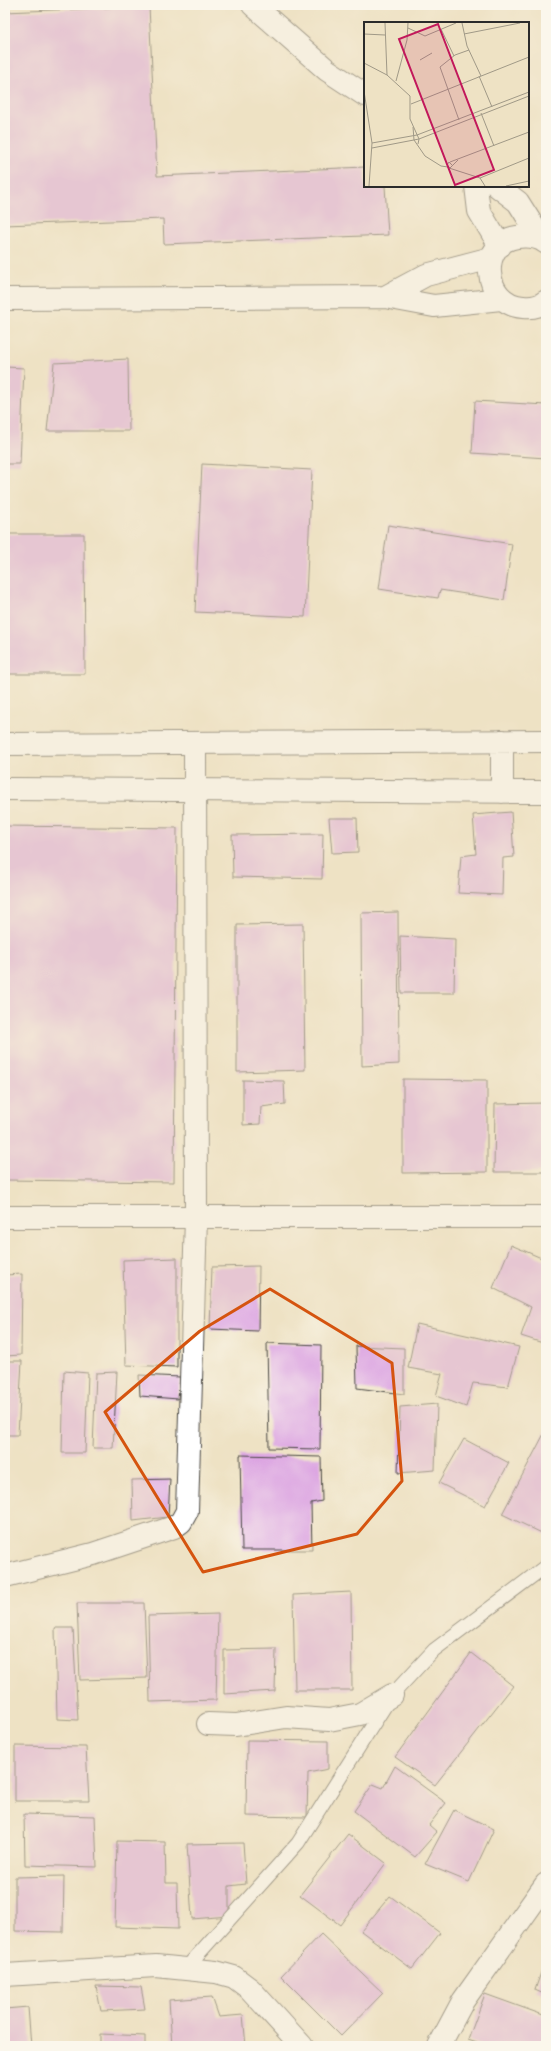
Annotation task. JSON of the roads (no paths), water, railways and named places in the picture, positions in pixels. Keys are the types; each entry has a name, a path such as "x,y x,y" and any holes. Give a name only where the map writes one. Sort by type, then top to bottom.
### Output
{"street":[{"path":"253,5 328,70 364,94"},
{"path":"476,187 479,211 496,252 489,273 492,288 501,299 515,306 530,308 545,302"},
{"path":"498,187 518,202 544,242"},
{"path":"385,297 426,275 496,252 513,238 528,236 544,242"},
{"path":"5,299 385,297 434,306 501,299"},
{"path":"502,741 502,792"},
{"path":"5,744 546,741"},
{"path":"5,1576 106,1550 174,1527 181,1522 187,1511 196,1218 195,743"},
{"path":"5,789 546,792"},
{"path":"5,1217 546,1218"},
{"path":"208,1724 236,1725 286,1717 329,1720 360,1714 392,1695"},
{"path":"439,2046 463,2001 546,1884"},
{"path":"5,1975 156,1966 216,1972 234,1977 250,1989 302,2046"}],"lane":[{"path":"185,1969 298,1843 392,1695 434,1650 546,1566"}]}
